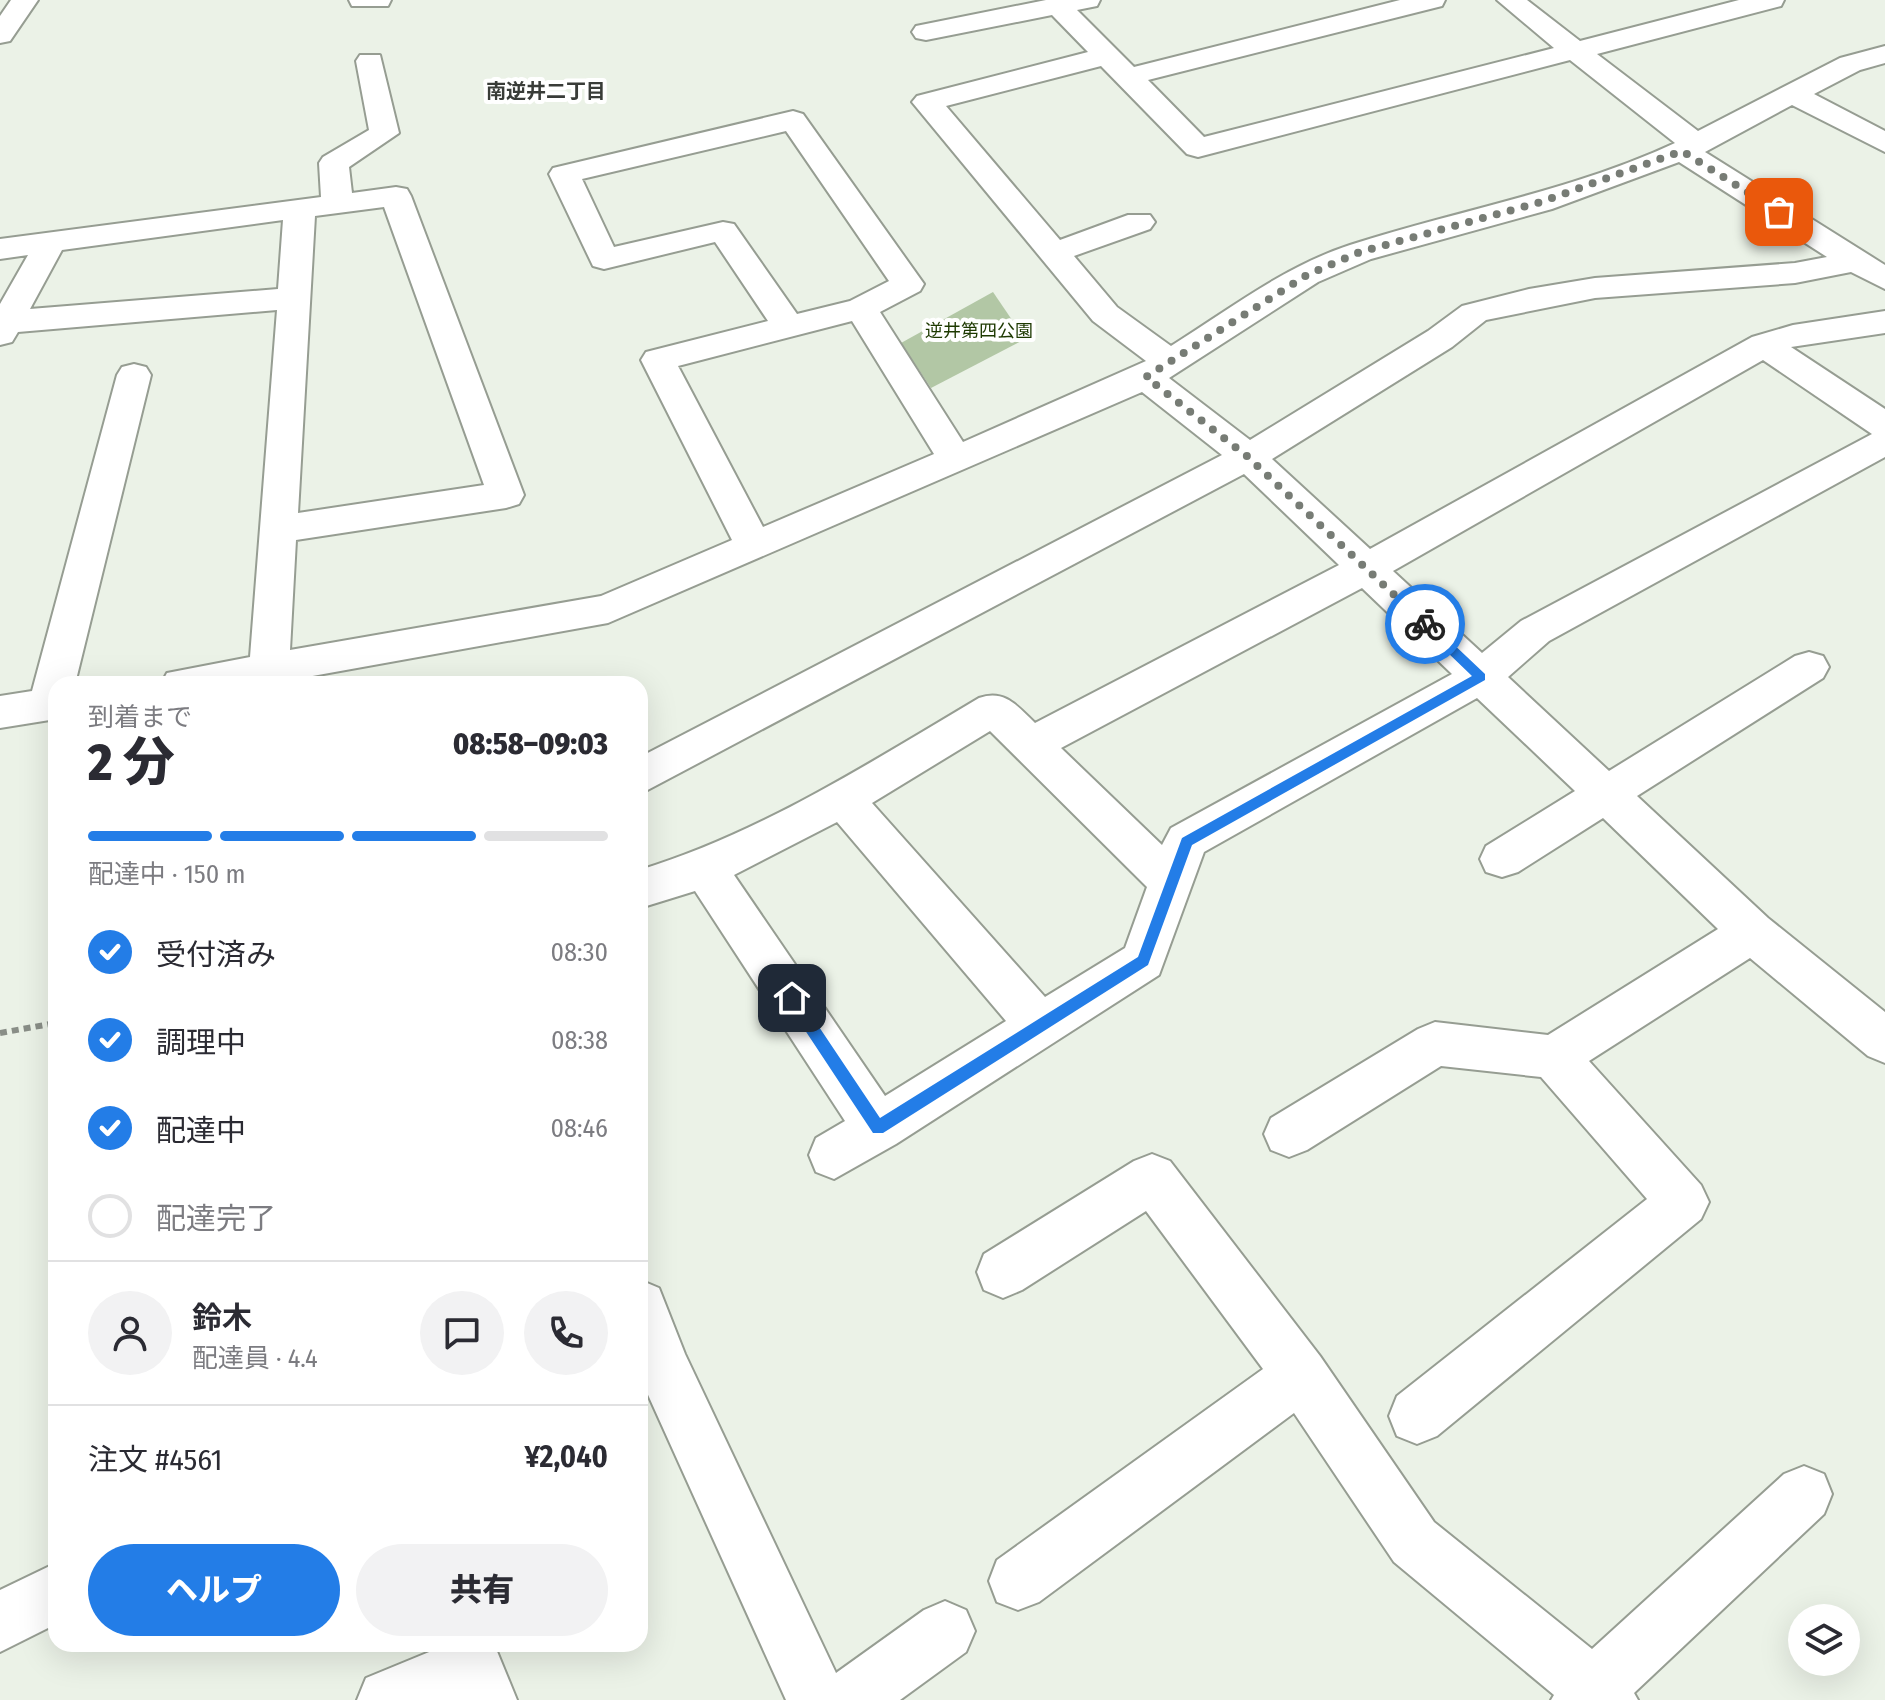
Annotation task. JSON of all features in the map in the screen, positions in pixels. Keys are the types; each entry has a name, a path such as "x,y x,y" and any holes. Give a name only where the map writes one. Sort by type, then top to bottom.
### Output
{"street":[{"path":"0,35 25,0"},
{"path":"362,0 378,0"},
{"path":"926,32 977,10 1058,6 1087,0"},
{"path":"1432,0 927,102 1105,314 1158,370 1602,794 1752,932 1885,1041"},
{"path":"1510,0 1575,50 1690,148 1871,270"},
{"path":"1058,6 1198,148 1771,0"},
{"path":"223,676 608,609 1158,370 1307,275 1360,252 1541,202 1690,148 1850,64 1885,54"},
{"path":"337,203 334,163 384,133 370,61"},
{"path":"1795,95 1885,143"},
{"path":"754,546 658,360 861,308 908,284 793,120 564,174 604,259 723,231 788,326"},
{"path":"0,249 396,196 506,495 279,529"},
{"path":"269,667 300,208"},
{"path":"1055,252 1139,222"},
{"path":"3,328 51,242"},
{"path":"648,773 1248,457 1440,339 1474,313 1529,299 1595,288 1871,270"},
{"path":"3,328 293,298"},
{"path":"861,308 955,459"},
{"path":"1031,744 1365,569 1764,345 1781,337 1851,330 1885,322"},
{"path":"1764,345 1885,426"},
{"path":"59,676 134,375"},
{"path":"834,1155 1143,961 1186,841 1481,677 1535,631 1885,442"},
{"path":"1502,859 1809,667"},
{"path":"0,712 48,705"},
{"path":"648,887 705,869 843,799 994,709 1172,883"},
{"path":"843,799 1040,1026"},
{"path":"705,869 878,1128"},
{"path":"1289,1134 1435,1044 1554,1057 1752,932"},
{"path":"1417,1416 1683,1202 1554,1057"},
{"path":"1003,1272 1152,1178 1301,1375 1414,1542 1594,1696 1804,1494"},
{"path":"648,1328 664,1369 817,1700"},
{"path":"1018,1581 1301,1375"},
{"path":"0,1622 48,1596"},
{"path":"849,1700 945,1631"},
{"path":"388,1700 473,1669"}],"path":[{"path":"0,1033 48,1024"}],"green space":[{"name":"逆井第四公園","path":"993,292 1025,339 931,388 901,343"}],"way so far":[{"path":"1425,624 1248,457 1146,377 1307,275 1360,252 1541,202 1682,151 1779,212"}],"district":[{"name":"南逆井二丁目","path":"546,91"}],"route":[{"path":"792,998 878,1128 1143,961 1186,841 1481,677 1425,624"}]}
